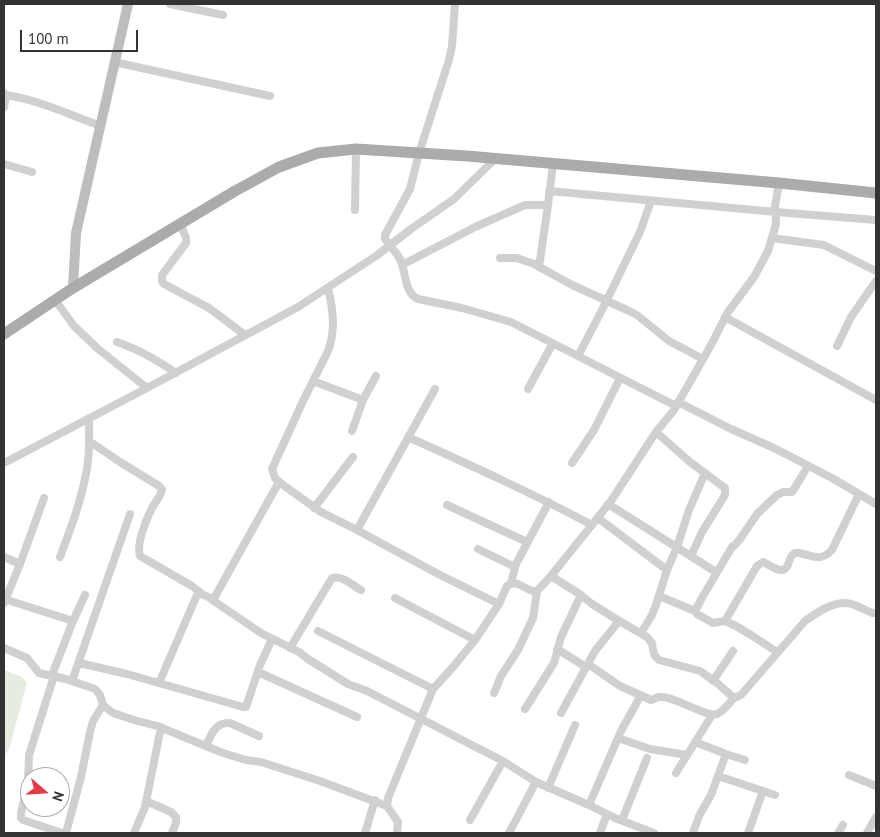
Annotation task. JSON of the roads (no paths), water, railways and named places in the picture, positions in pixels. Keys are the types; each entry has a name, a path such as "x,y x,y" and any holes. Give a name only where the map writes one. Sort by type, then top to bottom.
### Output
{"main road":[{"path":"4,334 73,288 235,191 279,167 318,153 356,149 496,158 876,193"}],"street":[{"path":"73,288 76,233 128,4"},
{"path":"170,4 223,15"},
{"path":"455,4 449,60 419,153 410,189 385,235 385,239 401,260 409,290 413,297 512,322 620,378 774,448 876,504"},
{"path":"114,62 270,96"},
{"path":"4,107 5,94 37,102 101,126"},
{"path":"355,210 356,149"},
{"path":"4,463 298,307 376,256 411,229 454,200 496,158"},
{"path":"539,267 553,163"},
{"path":"4,164 32,172"},
{"path":"494,693 501,676 518,650 533,618 537,591 608,504 677,404 725,318 754,277 768,251 776,224 775,206 779,184"},
{"path":"549,191 876,220"},
{"path":"578,356 640,232 651,201"},
{"path":"402,265 475,227 525,205 548,205"},
{"path":"180,223 186,243 162,275 162,281 164,284 209,308 245,335"},
{"path":"772,238 824,245 876,272"},
{"path":"500,258 517,258 607,300 637,315 669,341 703,359"},
{"path":"837,346 851,318 876,281"},
{"path":"328,288 332,306 333,335 328,351 272,469 275,478 321,512 499,604"},
{"path":"55,300 74,326 96,348 148,388"},
{"path":"725,318 876,400"},
{"path":"117,342 132,347 176,373"},
{"path":"528,389 553,343"},
{"path":"352,431 363,400 376,376"},
{"path":"572,463 594,430 620,378"},
{"path":"313,381 363,400"},
{"path":"357,530 436,389"},
{"path":"60,557 75,516 87,467 89,418"},
{"path":"656,432 725,488 725,494 702,532 691,556"},
{"path":"408,437 549,502 592,525"},
{"path":"89,442 162,489 146,522 140,543 140,556 192,586 261,633 290,648 348,684 367,691 503,761 548,788 654,833"},
{"path":"314,508 353,457"},
{"path":"695,611 716,572 751,521 777,495 783,492 792,492 808,466"},
{"path":"641,633 652,615 667,570 705,473"},
{"path":"214,600 279,482"},
{"path":"725,621 757,566 763,562 780,570 788,567 791,556 794,553 798,552 818,558 826,556 832,550 859,494"},
{"path":"44,498 20,564 4,600 73,621"},
{"path":"397,833 398,822 388,806 388,798 433,689 475,640 499,604 507,586 511,583 514,567 549,502"},
{"path":"608,504 716,572"},
{"path":"447,505 527,542"},
{"path":"72,681 130,514"},
{"path":"598,518 667,570"},
{"path":"478,549 514,567"},
{"path":"4,557 20,564"},
{"path":"551,576 592,604 647,637 652,643 652,650 655,656 659,660 700,672 734,698"},
{"path":"290,648 332,578 339,577 361,590"},
{"path":"511,583 537,591"},
{"path":"159,683 197,595 202,594"},
{"path":"62,833 51,832 23,820 21,813 27,788 29,755 53,676 73,621 85,595"},
{"path":"525,709 554,662 561,637 581,595"},
{"path":"659,596 695,611 713,623 725,621 778,652"},
{"path":"395,598 475,640"},
{"path":"557,649 620,686 651,700 660,696 666,697 715,715 734,698 741,695 805,621 817,612 838,604 847,603 873,613 876,612"},
{"path":"561,712 595,651 619,621"},
{"path":"318,631 433,689"},
{"path":"79,663 246,707 272,639"},
{"path":"4,648 27,658 39,672 95,689 100,694 103,705 113,713 161,728 246,760 261,762 388,806"},
{"path":"713,681 733,651"},
{"path":"258,672 357,717"},
{"path":"589,805 618,738 640,695"},
{"path":"66,833 93,721 103,705"},
{"path":"676,773 712,715"},
{"path":"206,746 214,728 225,723 230,723 259,736"},
{"path":"548,788 575,725"},
{"path":"134,833 145,807 161,728"},
{"path":"618,738 650,749 687,755"},
{"path":"695,742 745,760"},
{"path":"693,833 699,816 711,795 726,754"},
{"path":"622,820 647,758"},
{"path":"470,820 503,761"},
{"path":"849,775 876,786"},
{"path":"718,776 775,795"},
{"path":"509,833 536,782"},
{"path":"748,833 763,791"},
{"path":"365,833 375,800"},
{"path":"146,802 171,812 176,817 172,833"},
{"path":"600,833 607,814"},
{"path":"867,833 876,817"},
{"path":"838,833 843,825"}]}
